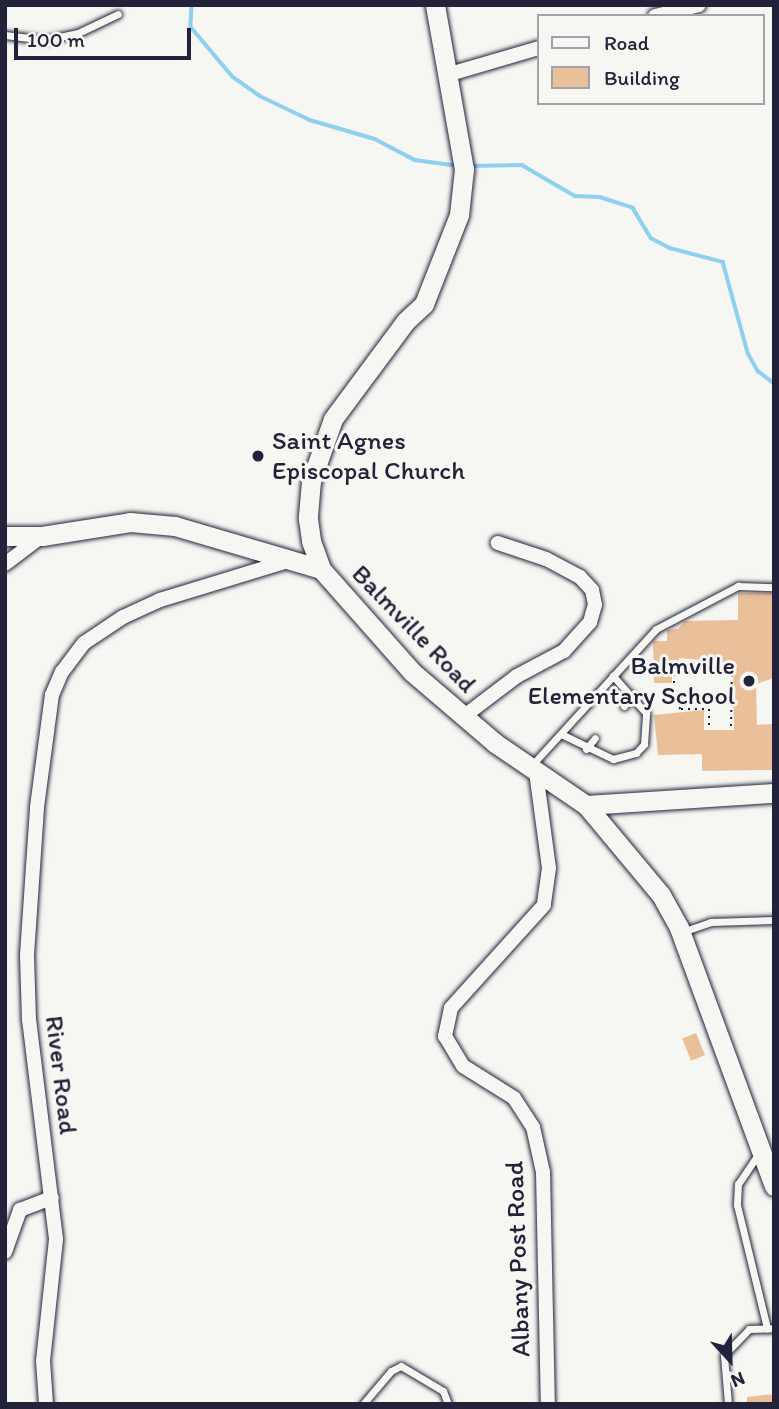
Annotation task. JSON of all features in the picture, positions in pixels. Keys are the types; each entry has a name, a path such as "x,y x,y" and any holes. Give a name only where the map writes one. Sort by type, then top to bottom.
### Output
{"street":[{"name":"Balmville Road","path":"435,5 450,74 463,164 454,236 431,293 346,397 323,444 312,481 308,519 321,569 367,625 463,717 586,805 661,895 680,932 774,1186"},
{"path":"662,14 699,5"},
{"path":"450,74 538,48"},
{"path":"5,536 42,536 98,524 175,526 212,534 284,562 321,569"},
{"path":"5,564 42,536"},
{"path":"463,717 517,676 564,651 590,622 595,605 592,590 580,577 546,559 498,542"},
{"name":"River Road","path":"46,1404 43,1361 55,1273 52,1198 29,1020 27,955 38,795 52,695 62,672 84,643 124,617 160,600 284,562"},
{"name":"Albany Post Road","path":"534,769 550,868 544,905 452,1008 445,1036 463,1066 514,1098 533,1127 543,1172 548,1404"},
{"path":"586,805 774,793"},
{"path":"5,1252 20,1210 52,1198"}],"lane":[{"path":"5,35 45,40 78,33 118,14"},
{"path":"534,769 561,734 656,629 680,613 738,586 774,587"},
{"path":"561,734 586,749 612,759 624,758 644,744 649,723 633,695 613,676"},
{"path":"624,706 633,695"},
{"path":"586,749 595,738"},
{"path":"680,932 711,922 774,919"},
{"path":"728,1404 724,1354 748,1329 770,1328 737,1205 738,1184 761,1151"},
{"path":"363,1404 391,1370 401,1366 443,1391 448,1404"}],"path":[{"path":"731,726 732,663"},
{"path":"716,667 716,674 732,674"},
{"path":"674,674 674,703 681,709 709,709 709,730"}],"building":[{"name":"Balmville Elementary School","path":"738,593 774,593 774,678 756,684 757,725 774,724 772,770 702,771 702,754 658,755 654,715 704,710 704,730 734,730 733,663 679,658 678,674 672,674 672,683 654,683 653,641 667,641 667,630 678,629 685,621 738,620"},
{"path":"696,1033 705,1055 691,1061 682,1039"},
{"path":"774,1394 774,1404 747,1404 747,1397"}],"waterway":[{"path":"192,5 191,27 233,77 260,96 310,120 375,139 415,160 459,166"},
{"path":"470,166 522,165 575,196 600,197 633,208 651,238 670,248 723,262 748,353 758,371 774,383"}],"place":[{"name":"Saint Agnes Episcopal Church","path":"258,456"},
{"name":"Balmville Elementary School","path":"749,681"}]}
